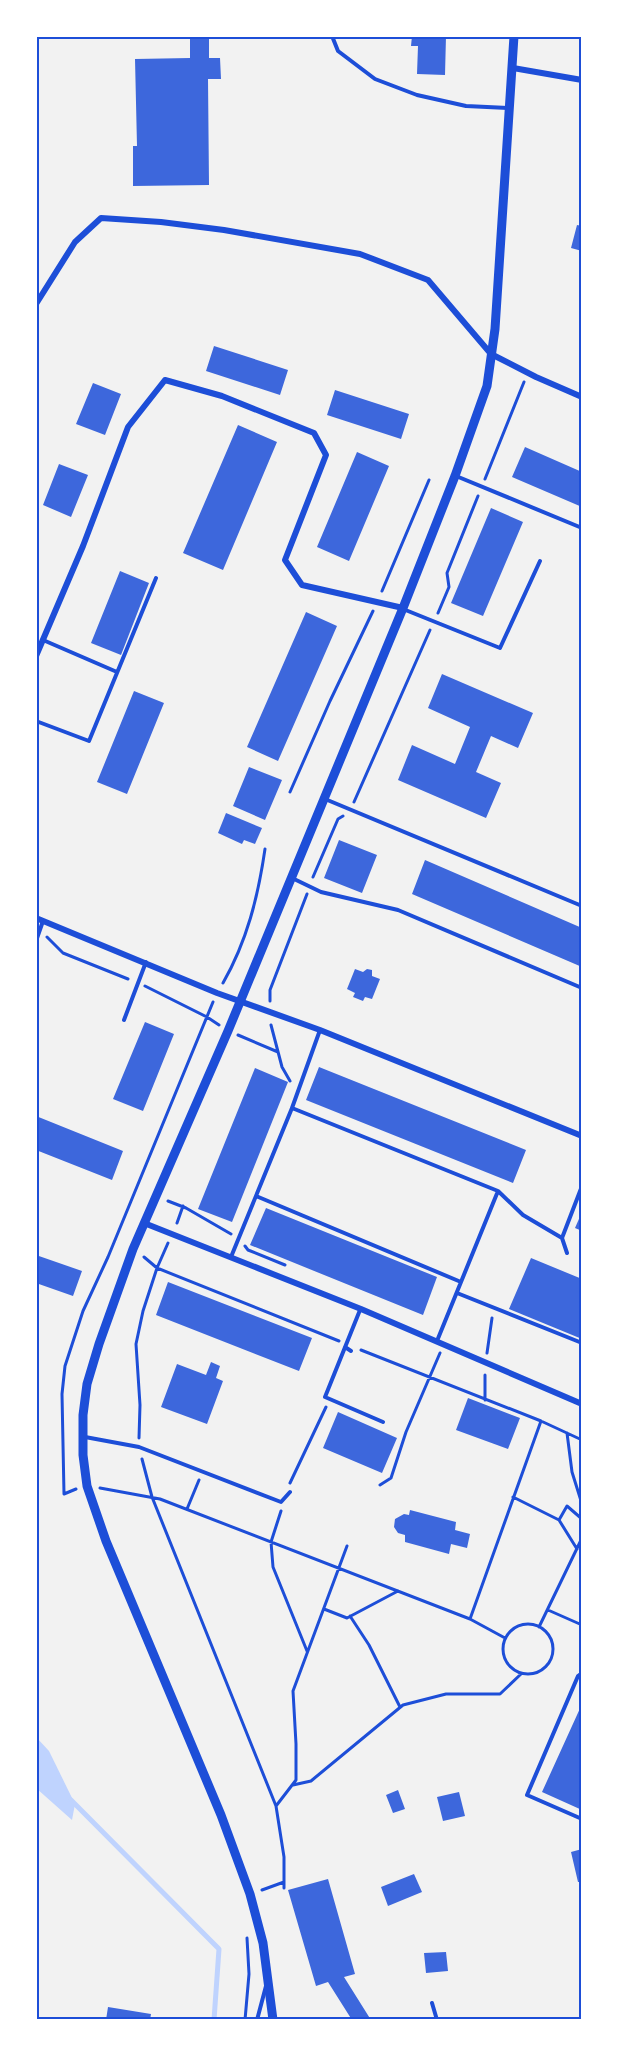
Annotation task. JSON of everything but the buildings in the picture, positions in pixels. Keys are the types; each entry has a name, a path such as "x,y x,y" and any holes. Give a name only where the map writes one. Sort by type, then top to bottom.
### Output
{"street":[{"path":"273,2020 263,1943 246,1881 221,1815 106,1541 87,1486 82,1437 87,1384 133,1249 240,1000 403,608 455,476 487,386 495,329 514,36"},
{"path":"513,68 582,80"},
{"path":"36,304 75,242 102,218 224,230 360,254 428,280 491,354 582,397"},
{"path":"36,656 83,546 128,427 165,380 222,396 314,432 326,455 285,560 302,585 403,608"},
{"path":"36,918 217,993 320,1030 582,1136"},
{"path":"144,1224 361,1309 582,1404"}],"lane":[{"path":"332,36 338,51 375,79 417,95 456,104 510,108"},
{"path":"455,476 582,528"},
{"path":"403,608 500,648 540,561"},
{"path":"36,721 89,741 156,578"},
{"path":"43,640 117,672"},
{"path":"324,799 582,906"},
{"path":"291,877 321,892 398,910 582,988"},
{"path":"36,941 43,921"},
{"path":"124,1020 146,962"},
{"path":"231,1257 292,1108 320,1030"},
{"path":"292,1108 498,1191 523,1215 562,1238"},
{"path":"567,1253 562,1238 582,1186"},
{"path":"440,1342 461,1282 498,1191"},
{"path":"256,1196 461,1282"},
{"path":"457,1293 582,1343"},
{"path":"361,1309 325,1398 383,1422"},
{"path":"345,1345 351,1351"},
{"path":"82,1437 139,1447 282,1502 290,1492"},
{"path":"582,1673 578,1676 527,1795 582,1819"},
{"path":"257,2020 268,1976"},
{"path":"432,2003 437,2020"}],"path":[{"path":"290,792 377,603 429,480"},
{"path":"298,1092 282,1067 269,1011 270,990 309,887 338,819 351,810 449,586"},
{"path":"265,849 251,921 233,966 217,993 108,1257 82,1311 65,1366 62,1394 64,1494 87,1486 153,1497 470,1619 505,1638"},
{"path":"40,931 63,953 139,983 207,1017"},
{"path":"136,1188 183,1206 239,1239"},
{"path":"183,1206 157,1268 143,1311 136,1344 140,1405 139,1447 153,1497 276,1806 284,1857 284,1888"},
{"path":"133,1249 157,1268 345,1345 430,1376 582,1440"},
{"path":"485,1400 485,1363 492,1328 492,1307"},
{"path":"380,1485 391,1478 406,1432 430,1376 440,1342"},
{"path":"307,1651 273,1567 271,1542 282,1502 329,1399"},
{"path":"470,1619 541,1421"},
{"path":"567,1433 572,1472 582,1504"},
{"path":"187,1509 202,1471"},
{"path":"513,1497 559,1520 577,1549"},
{"path":"559,1520 567,1506 582,1520"},
{"path":"539,1627 582,1538"},
{"path":"276,1806 296,1780 297,1744 293,1691 347,1546"},
{"path":"324,1609 346,1618 398,1591"},
{"path":"548,1609 582,1625"},
{"path":"350,1617 369,1645 400,1707"},
{"path":"524,1624 539,1627 546,1631 553,1646 550,1662 537,1673 521,1674 508,1666 504,1659 505,1638 510,1631 524,1624"},
{"path":"291,1785 311,1781 403,1705 446,1694 500,1694 521,1674"}],"water":[{"path":"36,1737 49,1751 75,1804 72,1820 36,1788"}],"waterway":[{"path":"71,1800 219,1949 214,2020"}]}
